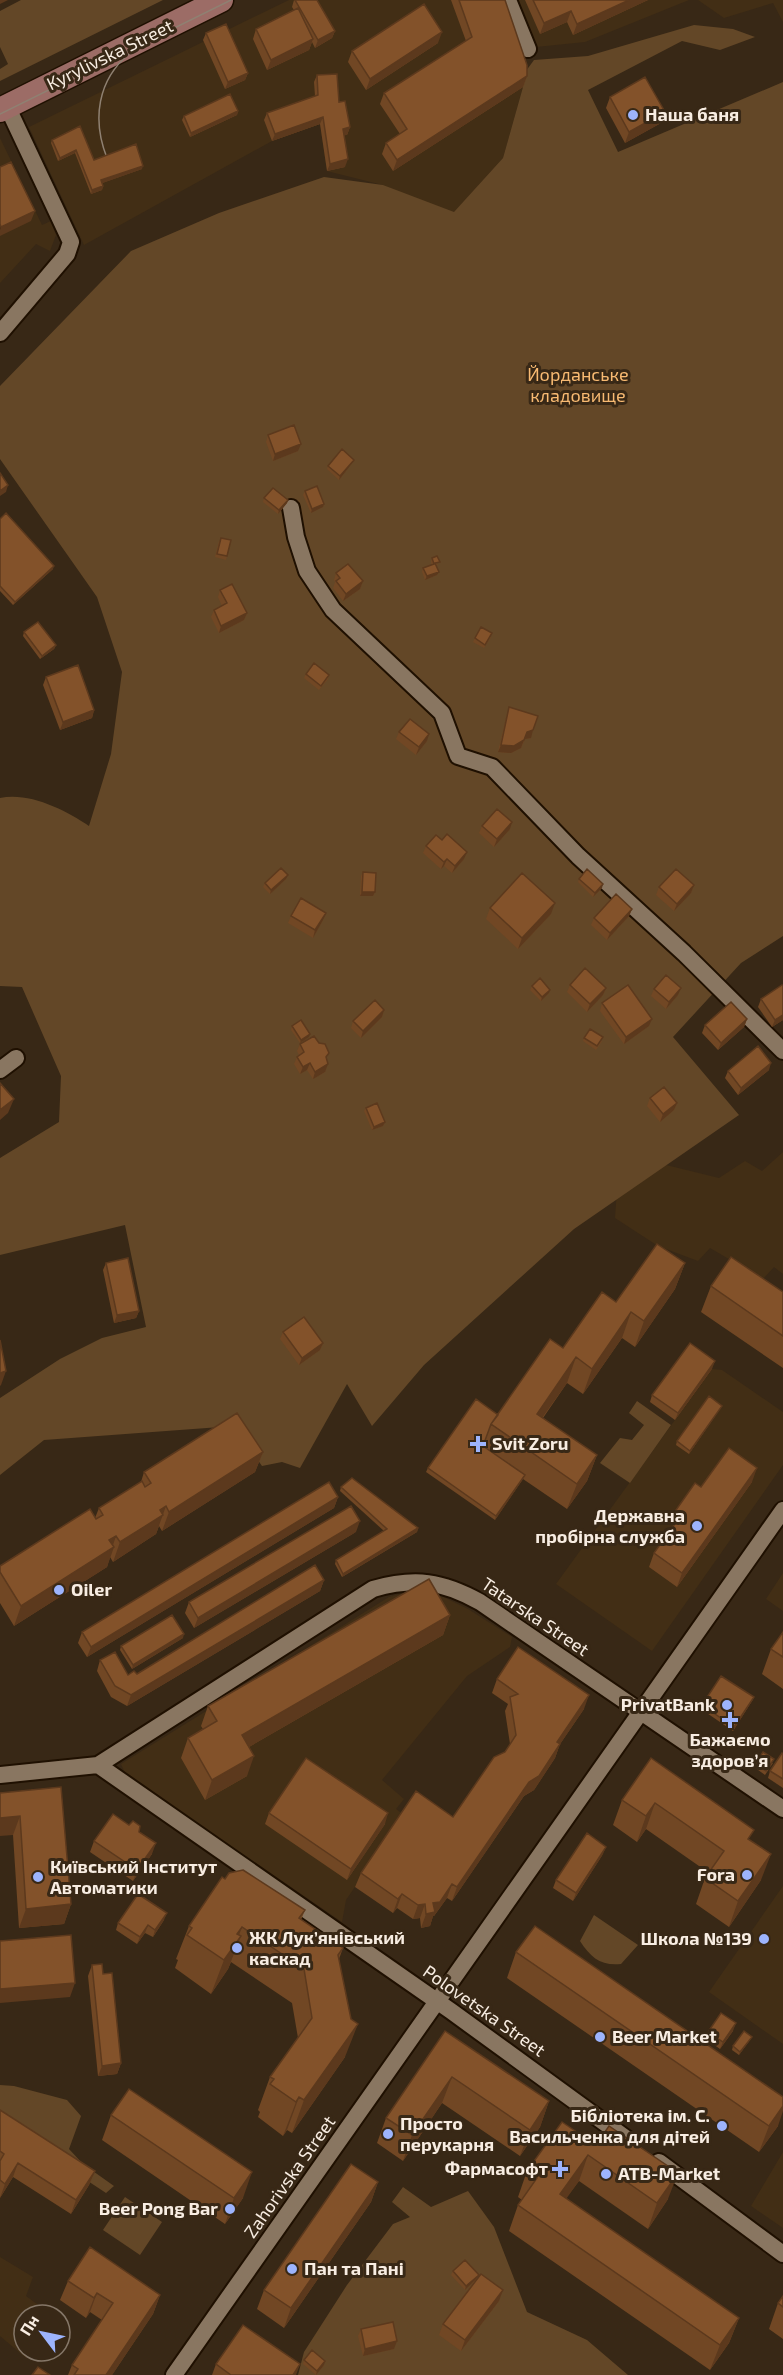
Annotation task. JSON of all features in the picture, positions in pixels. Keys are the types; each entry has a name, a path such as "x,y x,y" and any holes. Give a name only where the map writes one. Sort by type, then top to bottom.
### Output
{"main road":[{"name":"Kyrylivska Street","path":"4,108 221,0"}],"street":[{"path":"508,0 528,49"},
{"path":"0,333 67,254 71,242 4,108"},
{"path":"291,508 296,537 307,571 333,610 442,713 458,756 492,767 578,856 684,953 783,1051"},
{"path":"0,1070 16,1058"},
{"name":"Zahorivska Street","path":"174,2375 783,1510"},
{"name":"Tatarska Street","path":"98,1765 373,1589 414,1581 440,1584 480,1602 783,1809"},
{"path":"0,1775 98,1765"},
{"name":"Polovetska Street","path":"98,1765 436,2001 783,2254"}],"shaded area":[{"path":"289,0 497,0 523,87 503,158 452,215 383,185 327,171 320,124 272,141 84,245 29,127"},
{"path":"516,0 689,0 585,42 536,47"},
{"path":"698,0 783,0 783,22 773,3 724,18"},
{"path":"0,138 42,225 51,221 56,235 50,251 36,244 0,283"},
{"path":"783,1152 783,1274 774,1267 763,1279 710,1248 698,1261 658,1246 615,1218 617,1190 658,1163 719,1178 745,1161 762,1171"},
{"path":"712,1369 722,1370 783,1412 783,1465 652,1651 556,1584"},
{"path":"783,1573 783,1611 766,1599"},
{"path":"415,1590 435,1593 468,1609 512,1637 510,1647 467,1676 382,1780 404,1799 396,1809 404,1815 346,1900 342,1922 126,1775 121,1764 389,1597"},
{"name":"Школа №139","path":"783,1886 783,2044 709,1992"},
{"path":"783,2152 783,2228 751,2206"},
{"path":"0,2257 33,2277 26,2296 36,2303 12,2303 12,2346 0,2336"}],"green space":[{"path":"21,0 163,0 0,81 0,69 8,64 0,47 0,11"},
{"name":"Йорданське кладовище","path":"694,25 733,29 755,37 720,50 682,41 588,90 618,152 783,82 783,936 741,963 673,1037 739,1115 574,1229 424,1365 372,1426 347,1384 300,1468 282,1462 262,1466 234,1426 44,1440 0,1475 0,1398 60,1359 102,1338 146,1327 125,1225 0,1255 0,1158 59,1122 61,1076 22,987 0,986 0,798 35,800 69,814 89,826 111,754 122,672 97,597 0,459 0,386 131,251 219,213 324,177 383,185 454,212 503,158 523,87 523,75 534,60 588,56"},
{"path":"637,1401 671,1425 630,1483 600,1463 620,1438 632,1440 644,1425 629,1413"},
{"path":"594,1915 638,1945 621,1964 608,1964 597,1960 580,1941"},
{"path":"0,2085 14,2086 67,2100 81,2116 69,2149 83,2164 114,2186 106,2193 0,2123"},
{"path":"403,2187 431,2207 468,2191 494,2227 527,2312 587,2340 628,2375 298,2375 304,2352 347,2285 393,2224 410,2217 392,2202"},
{"path":"125,2197 162,2222 140,2255 103,2230"}],"building":[{"path":"295,0 317,0 335,31 318,40"},
{"path":"459,0 505,0 527,65 527,76 397,160 386,143 407,129 384,93 472,37"},
{"path":"533,0 629,0 577,24 571,11 544,23"},
{"path":"424,4 442,32 370,79 352,51"},
{"path":"298,8 313,39 271,60 256,29"},
{"path":"226,24 248,73 228,82 206,33"},
{"path":"337,74 339,102 345,101 350,127 343,129 348,159 330,164 323,117 275,134 267,113 318,95 317,75"},
{"name":"Наша баня","path":"645,77 665,112 629,132 610,97"},
{"path":"230,94 238,111 191,133 184,116"},
{"path":"80,126 94,160 136,144 143,166 101,180 103,186 92,190 76,150 60,158 52,140"},
{"path":"11,162 35,211 1,227 0,167"},
{"path":"294,425 301,444 275,454 268,435"},
{"path":"342,449 354,460 340,476 328,466"},
{"path":"0,473 8,485 0,491"},
{"path":"317,486 324,504 312,509 305,491"},
{"path":"273,488 288,500 279,510 264,498"},
{"path":"6,513 54,566 15,602 0,586 0,519"},
{"path":"221,538 231,540 227,556 217,554"},
{"path":"437,556 440,562 435,563 439,572 427,576 423,568 434,564 432,558"},
{"path":"348,564 363,581 346,594 336,581 340,578 336,573"},
{"path":"232,584 247,613 221,626 214,610 227,603 220,590"},
{"path":"38,622 56,645 42,656 24,632"},
{"path":"481,627 492,633 485,645 475,638"},
{"path":"314,663 329,675 321,686 306,674"},
{"path":"78,665 94,710 63,722 46,677"},
{"path":"509,707 538,716 533,730 527,732 524,740 514,746 501,745"},
{"path":"410,719 429,734 419,747 399,732"},
{"path":"497,809 512,822 497,839 482,826"},
{"path":"447,834 467,852 455,866 447,859 444,862 426,846 436,835 442,840"},
{"path":"281,868 288,875 271,890 265,883"},
{"path":"587,869 603,884 595,893 579,879"},
{"path":"676,869 694,885 677,904 659,887"},
{"path":"363,872 376,873 375,892 362,892"},
{"path":"522,873 555,903 522,938 490,908"},
{"path":"616,894 632,909 610,933 594,918"},
{"path":"301,898 326,913 315,930 291,916"},
{"path":"585,968 606,988 590,1004 570,985"},
{"path":"666,975 681,988 669,1002 654,989"},
{"path":"540,978 550,990 542,997 532,986"},
{"path":"628,985 652,1019 626,1037 602,1003"},
{"path":"782,985 783,1015 775,1020 761,999"},
{"path":"375,1000 384,1010 363,1031 353,1021"},
{"path":"731,1002 747,1019 721,1043 705,1025"},
{"path":"301,1020 310,1034 301,1040 292,1026"},
{"path":"590,1029 603,1037 597,1046 584,1038"},
{"path":"314,1036 319,1043 325,1044 329,1053 326,1057 328,1064 315,1072 310,1063 303,1067 297,1057 304,1052 300,1044"},
{"path":"758,1046 771,1063 741,1088 728,1071"},
{"path":"0,1083 14,1099 0,1110"},
{"path":"664,1087 677,1103 663,1114 650,1098"},
{"path":"377,1103 385,1122 374,1127 366,1108"},
{"path":"657,1244 685,1263 644,1321 631,1312 592,1369 576,1357 537,1414 597,1455 577,1484 491,1424 550,1339 563,1348 602,1292 616,1302"},
{"path":"731,1257 783,1292 783,1336 711,1286"},
{"path":"128,1258 139,1311 117,1315 106,1263"},
{"path":"304,1317 323,1343 302,1358 283,1332"},
{"path":"0,1340 6,1371 0,1373"},
{"path":"690,1343 715,1361 678,1413 652,1395"},
{"path":"709,1396 722,1406 690,1451 677,1441"},
{"path":"476,1399 498,1415 491,1424 483,1446 525,1475 496,1516 428,1468"},
{"path":"237,1413 263,1452 169,1512 166,1506 160,1510 163,1515 120,1542 116,1536 109,1540 114,1547 21,1606 0,1572 0,1566 90,1509 96,1519 103,1515 99,1508 142,1481 145,1487 151,1483 144,1472"},
{"name":"Державна пробірна служба","path":"729,1448 757,1468 682,1573 654,1553 682,1514 676,1510 695,1483 701,1487"},
{"path":"352,1478 418,1528 343,1574 336,1560 387,1529 341,1487"},
{"path":"329,1482 338,1497 91,1647 82,1632"},
{"path":"351,1506 360,1521 198,1618 189,1602"},
{"path":"315,1565 324,1580 131,1695 115,1686 100,1660 115,1652 128,1675 134,1671 137,1674"},
{"path":"429,1579 450,1615 242,1735 254,1756 212,1780 188,1738 217,1721 208,1706"},
{"path":"172,1615 184,1634 133,1665 121,1646"},
{"path":"783,1632 783,1657 771,1649"},
{"path":"518,1647 589,1695 557,1742 560,1744 539,1776 529,1782 457,1887 452,1884 440,1902 433,1903 435,1912 426,1914 425,1904 418,1905 402,1894 398,1899 361,1873 416,1791 453,1817 494,1757 505,1752 516,1735 510,1697 518,1694 497,1679"},
{"name":"PrivatBank","path":"721,1676 754,1697 734,1727 702,1705"},
{"path":"763,1752 774,1759 766,1771 755,1764"},
{"path":"783,1754 783,1779 770,1771"},
{"path":"306,1758 388,1813 351,1869 269,1813"},
{"path":"651,1758 754,1830 748,1839 771,1854 738,1901 705,1878 724,1851 655,1803 646,1816 622,1800"},
{"name":"Київський Інститут Автоматики","path":"61,1787 71,1904 26,1909 20,1816 0,1818 0,1793"},
{"path":"113,1814 129,1825 133,1821 140,1826 139,1832 156,1843 137,1870 94,1841"},
{"path":"587,1833 606,1847 576,1893 556,1880"},
{"path":"243,1870 305,1910 299,1918 343,1948 338,1955 351,2019 358,2024 304,2100 299,2097 296,2102 270,2084 274,2079 270,2077 312,2018 304,1969 242,1927 237,1934 241,1936 224,1960 187,1935 192,1928 189,1926 222,1877 225,1879 229,1873"},
{"path":"138,1894 167,1913 155,1930 148,1925 140,1937 118,1923"},
{"path":"535,1926 783,2097 783,2106 769,2126 516,1952"},
{"path":"71,1935 75,1983 0,1989 0,1941"},
{"path":"102,1964 103,1974 112,1973 121,2063 102,2066 92,1965"},
{"path":"721,2013 736,2023 723,2042 708,2032"},
{"path":"445,2031 549,2101 530,2130 452,2077 412,2135 386,2118"},
{"path":"744,2031 752,2037 740,2052 733,2046"},
{"path":"129,2089 252,2172 234,2198 111,2115"},
{"path":"0,2110 95,2171 76,2200 18,2163 5,2184 0,2180 0,2161 4,2154 0,2151"},
{"path":"562,2122 596,2145 609,2126 678,2173 657,2203 588,2155 560,2194 739,2318 720,2345 518,2205 537,2178 527,2171"},
{"path":"351,2164 378,2182 291,2308 264,2290"},
{"path":"90,2247 160,2295 106,2375 74,2375 78,2369 72,2365 113,2303 97,2293 94,2298 68,2281"},
{"path":"465,2260 479,2275 466,2286 453,2271"},
{"path":"481,2274 503,2290 465,2340 443,2324"},
{"path":"783,2296 783,2307 778,2303"},
{"path":"393,2322 397,2341 365,2349 361,2329"},
{"path":"243,2325 300,2364 293,2375 231,2375 216,2364"},
{"path":"312,2350 325,2361 317,2371 304,2360"},
{"path":"38,2367 50,2375 32,2375"}],"tram line":[{"path":"0,114 231,0"},
{"path":"107,158 100,129 100,101 110,75 130,53"}],"place":[{"name":"Наша баня","path":"633,115"},
{"name":"Svit Zoru","path":"478,1444"},
{"name":"Державна пробірна служба","path":"697,1526"},
{"name":"Oiler","path":"59,1590"},
{"name":"PrivatBank","path":"727,1705"},
{"name":"Бажаємо здоровʼя","path":"730,1720"},
{"name":"Fora","path":"747,1875"},
{"name":"Київський Інститут Автоматики","path":"38,1877"},
{"name":"Школа №139","path":"764,1939"},
{"name":"ЖК Лук’янівський каскад","path":"237,1948"},
{"name":"Beer Market","path":"600,2037"},
{"name":"Бібліотека ім. С. Васильченка для дітей","path":"722,2126"},
{"name":"Просто перукарня","path":"388,2134"},
{"name":"Фармасофт","path":"560,2169"},
{"name":"ATB-Market","path":"606,2174"},
{"name":"Beer Pong Bar","path":"230,2209"},
{"name":"Пан та Пані","path":"292,2269"}]}
